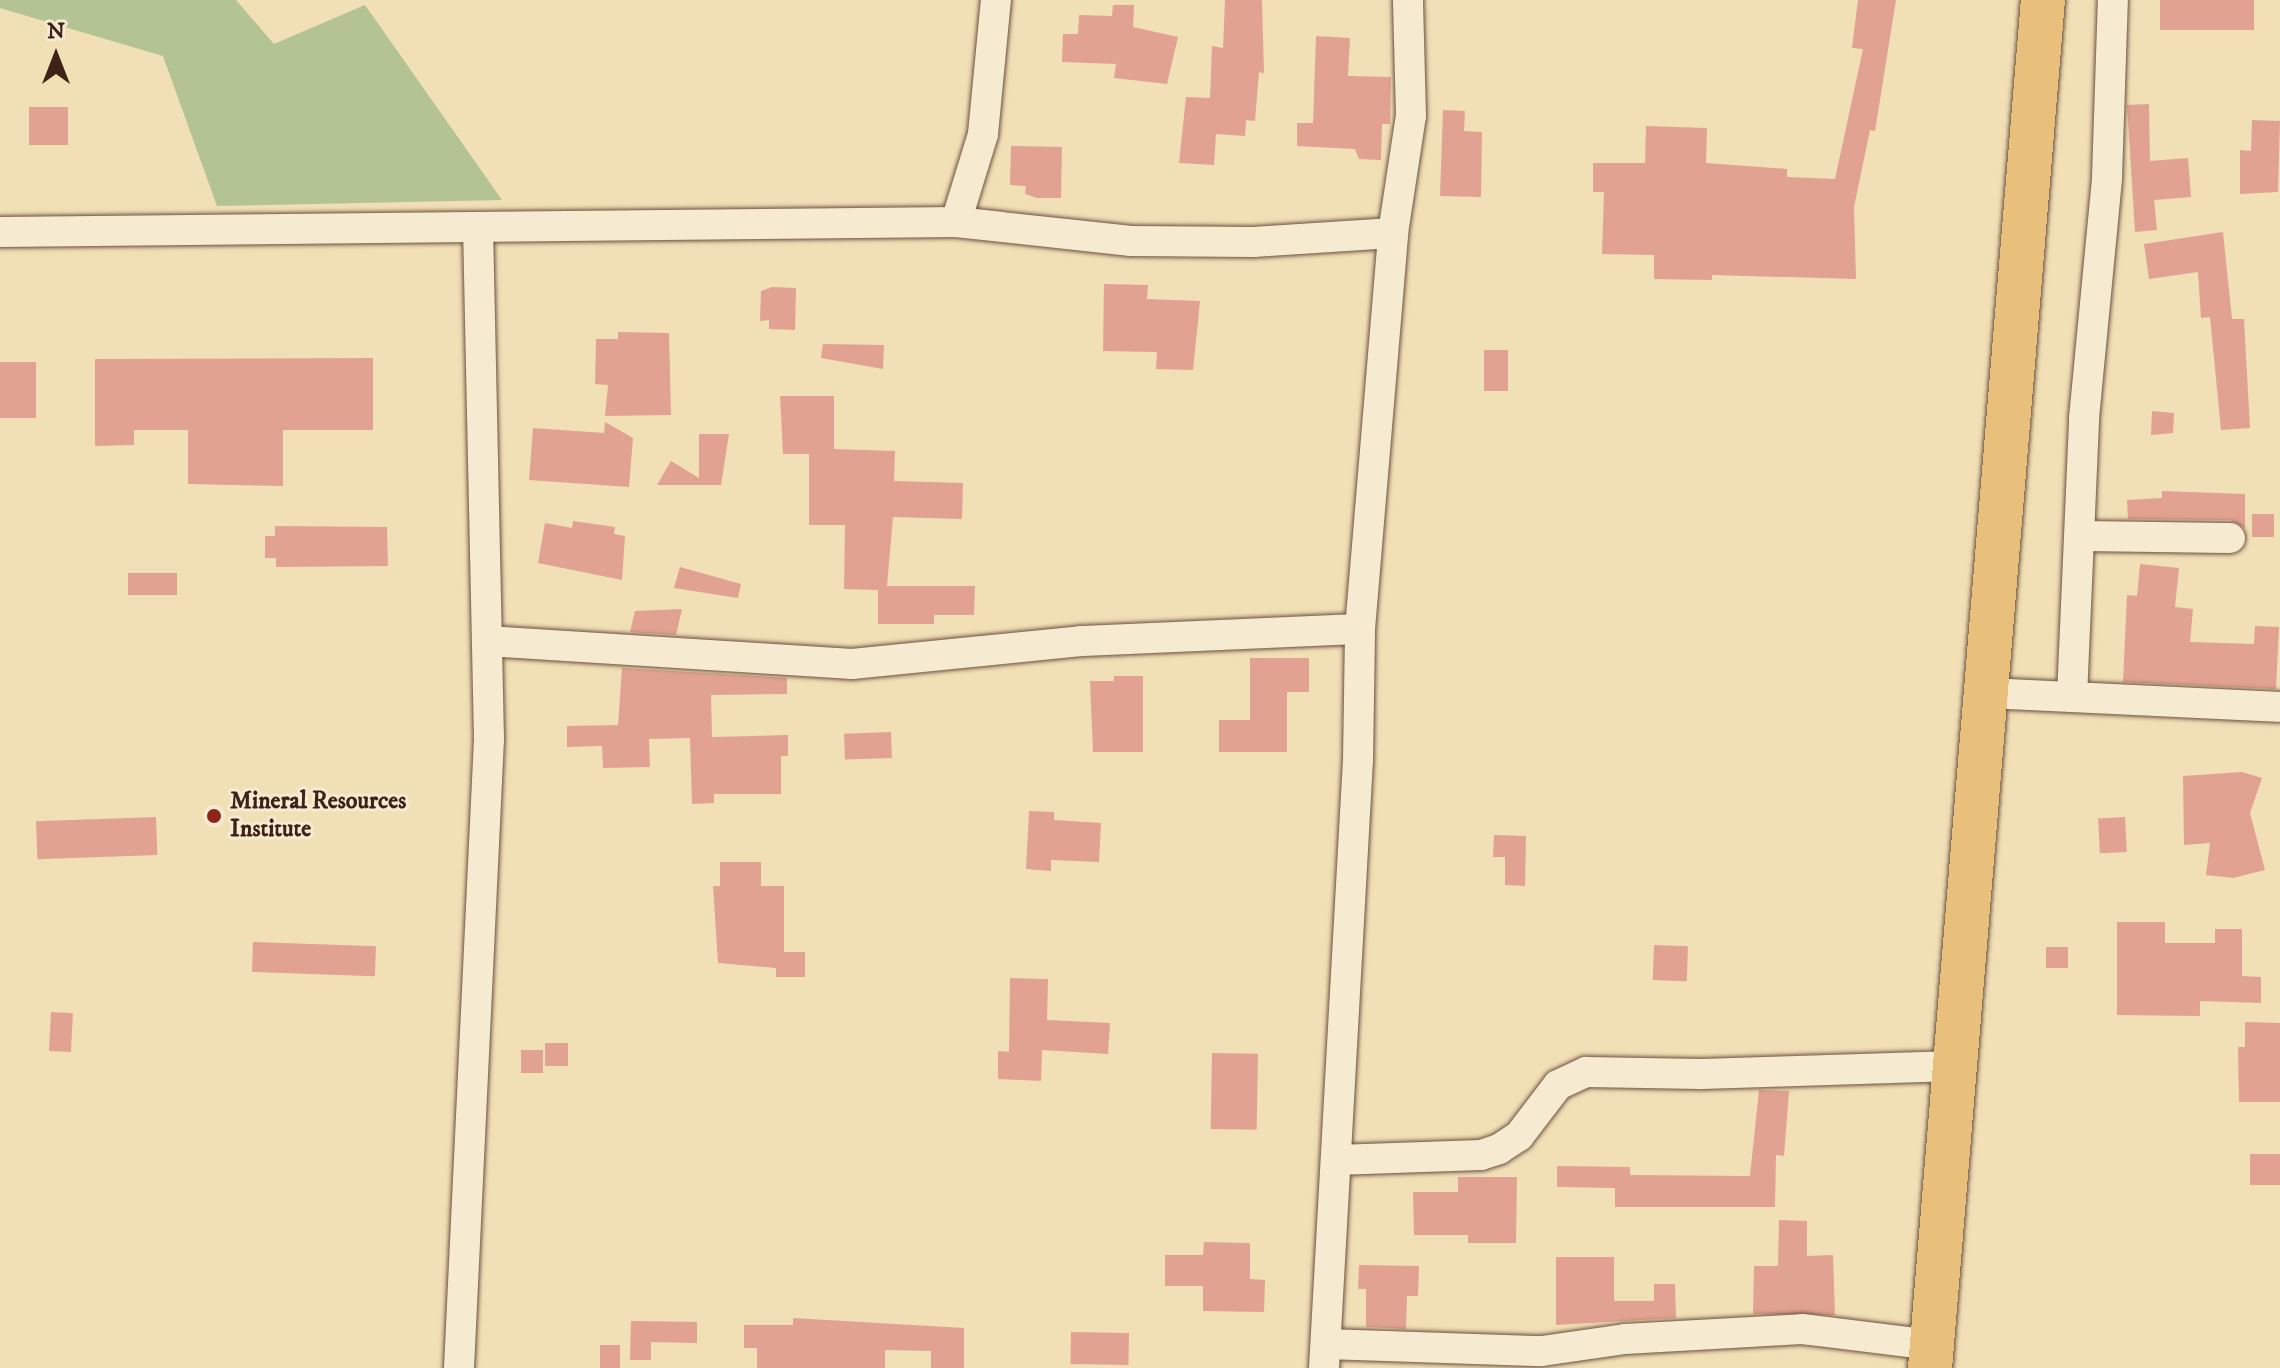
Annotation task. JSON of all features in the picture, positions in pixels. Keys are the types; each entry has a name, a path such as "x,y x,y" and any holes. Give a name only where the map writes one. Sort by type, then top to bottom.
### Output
{"highway":[{"path":"1932,1356 2043,0"}],"street":[{"path":"956,222 983,134 996,0"},
{"path":"1408,0 1411,116 1393,233 1360,629 1358,760 1325,1356 1542,1351 1625,1339 1802,1329 1932,1356"},
{"path":"2072,697 2084,418 2107,177 2113,0"},
{"path":"0,232 956,222 1131,241 1253,242 1393,233"},
{"path":"459,1368 489,739 478,228"},
{"path":"2080,536 2230,538"},
{"path":"487,641 852,664 1081,641 1360,629"},
{"path":"1986,693 2280,707"},
{"path":"1336,1160 1481,1155 1499,1149 1519,1136 1558,1085 1586,1072 1701,1074 1956,1066"}],"green space":[{"path":"0,0 236,0 274,44 365,5 502,200 217,206 163,56 0,8"}],"building":[{"path":"1225,0 1262,0 1264,73 1259,72 1255,121 1246,120 1245,136 1216,134 1214,165 1179,163 1186,97 1210,98 1212,46 1223,48"},
{"path":"1858,0 1896,0 1875,131 1870,130 1854,207 1856,279 1712,275 1712,280 1654,279 1654,255 1602,254 1604,192 1593,192 1593,163 1645,163 1646,126 1707,128 1706,163 1787,169 1787,177 1835,179 1863,49 1852,48"},
{"path":"2160,0 2254,0 2254,30 2160,30"},
{"path":"1113,5 1134,5 1133,27 1178,37 1167,84 1114,78 1116,64 1062,62 1063,34 1078,34 1079,15 1112,16"},
{"path":"1316,36 1350,38 1348,76 1391,77 1390,124 1382,124 1381,160 1359,159 1355,149 1297,146 1297,123 1313,123"},
{"path":"2149,104 2150,161 2188,158 2191,197 2154,200 2157,230 2135,232 2127,105"},
{"path":"29,107 68,107 68,145 29,145"},
{"path":"1443,110 1465,111 1464,131 1482,132 1481,197 1440,196"},
{"path":"2252,120 2280,121 2278,192 2240,194 2240,150 2251,151"},
{"path":"1011,146 1062,147 1061,198 1037,198 1025,194 1026,186 1010,185"},
{"path":"2223,232 2232,319 2244,319 2250,428 2221,430 2210,317 2201,318 2198,272 2149,279 2144,244"},
{"path":"1104,284 1148,285 1147,299 1200,301 1193,370 1156,369 1157,352 1103,351"},
{"path":"772,287 796,288 795,330 769,329 769,320 760,321 761,291"},
{"path":"618,332 669,333 671,415 605,416 608,385 595,384 596,339 618,339"},
{"path":"823,344 884,345 883,369 821,358"},
{"path":"1484,350 1508,350 1508,391 1484,391"},
{"path":"373,358 373,430 283,430 283,486 188,484 188,430 134,430 134,445 95,446 95,359"},
{"path":"0,362 36,362 36,418 0,418"},
{"path":"780,396 834,396 834,449 895,451 894,481 963,483 962,519 893,517 887,586 975,586 974,615 934,615 934,624 878,624 878,590 844,589 845,525 809,525 809,454 783,454"},
{"path":"2152,411 2174,413 2173,433 2151,435"},
{"path":"605,422 633,438 629,487 529,480 533,428 604,433"},
{"path":"699,434 729,434 721,485 657,485 671,461 699,478"},
{"path":"2162,491 2245,494 2245,528 2230,520 2128,519 2127,500 2162,498"},
{"path":"2252,514 2274,514 2274,537 2252,537"},
{"path":"573,521 615,527 614,534 625,536 622,580 538,563 545,523 572,528"},
{"path":"275,526 387,527 388,566 276,567 276,558 265,558 265,536 275,536"},
{"path":"2140,564 2179,568 2175,607 2193,609 2190,642 2254,644 2255,626 2279,627 2276,689 2123,682 2127,595 2137,596"},
{"path":"680,567 741,584 738,598 674,588"},
{"path":"128,573 177,573 177,595 128,595"},
{"path":"682,609 676,635 630,632 635,611"},
{"path":"1250,658 1309,658 1309,692 1287,692 1287,752 1219,752 1219,720 1250,720"},
{"path":"622,668 787,678 787,694 711,695 712,737 788,735 788,756 781,756 781,794 714,794 714,803 692,804 690,738 649,739 650,767 603,768 602,746 567,747 567,726 618,725"},
{"path":"1114,676 1143,676 1143,752 1093,752 1090,681 1114,681"},
{"path":"891,732 892,758 845,760 844,734"},
{"path":"2242,772 2262,778 2250,813 2265,870 2233,878 2206,875 2210,843 2184,845 2183,776"},
{"path":"1029,811 1054,812 1054,820 1101,823 1099,862 1051,860 1051,871 1026,869"},
{"path":"156,817 157,855 37,859 36,821"},
{"path":"2125,817 2127,852 2100,853 2098,818"},
{"path":"1494,835 1526,836 1525,886 1505,885 1505,857 1493,857"},
{"path":"720,862 761,862 761,886 784,886 784,952 805,952 805,977 776,977 776,968 718,963 713,886 720,886"},
{"path":"2117,922 2165,922 2165,943 2215,943 2215,929 2242,929 2242,976 2261,977 2261,1003 2200,1001 2200,1016 2117,1015"},
{"path":"253,942 376,946 375,976 252,972"},
{"path":"1654,945 1688,946 1687,981 1653,980"},
{"path":"2046,947 2068,947 2068,968 2046,968"},
{"path":"1010,978 1048,979 1047,1020 1110,1023 1108,1054 1042,1050 1041,1081 998,1079 998,1051 1009,1052"},
{"path":"51,1012 73,1013 71,1052 49,1051"},
{"path":"2245,1022 2280,1023 2280,1102 2239,1102 2238,1047 2245,1047"},
{"path":"545,1043 568,1043 568,1066 545,1066"},
{"path":"521,1050 543,1050 543,1073 521,1073"},
{"path":"1212,1053 1258,1054 1257,1130 1211,1129"},
{"path":"1759,1090 1789,1091 1784,1156 1776,1155 1775,1207 1615,1207 1615,1188 1557,1187 1557,1166 1630,1167 1630,1175 1750,1176"},
{"path":"2250,1154 2280,1154 2280,1185 2250,1185"},
{"path":"1458,1177 1517,1177 1516,1243 1468,1243 1468,1235 1414,1235 1413,1192 1458,1192"},
{"path":"1779,1220 1807,1221 1807,1256 1833,1255 1835,1315 1753,1314 1754,1266 1778,1266"},
{"path":"1204,1242 1250,1243 1250,1279 1265,1280 1264,1312 1203,1311 1203,1286 1165,1286 1165,1255 1203,1255"},
{"path":"1556,1257 1614,1257 1614,1301 1654,1301 1654,1284 1675,1284 1676,1318 1556,1325"},
{"path":"1359,1265 1419,1266 1418,1296 1407,1296 1406,1329 1366,1327 1366,1289 1358,1289"},
{"path":"793,1318 964,1328 964,1368 931,1368 931,1351 885,1350 885,1368 757,1368 757,1348 744,1348 744,1325 793,1325"},
{"path":"631,1321 697,1322 697,1343 651,1342 651,1360 630,1360"},
{"path":"1071,1332 1129,1333 1128,1365 1070,1364"},
{"path":"600,1345 620,1345 620,1368 600,1368"}],"place":[{"name":"Mineral Resources Institute","path":"214,816"}]}
